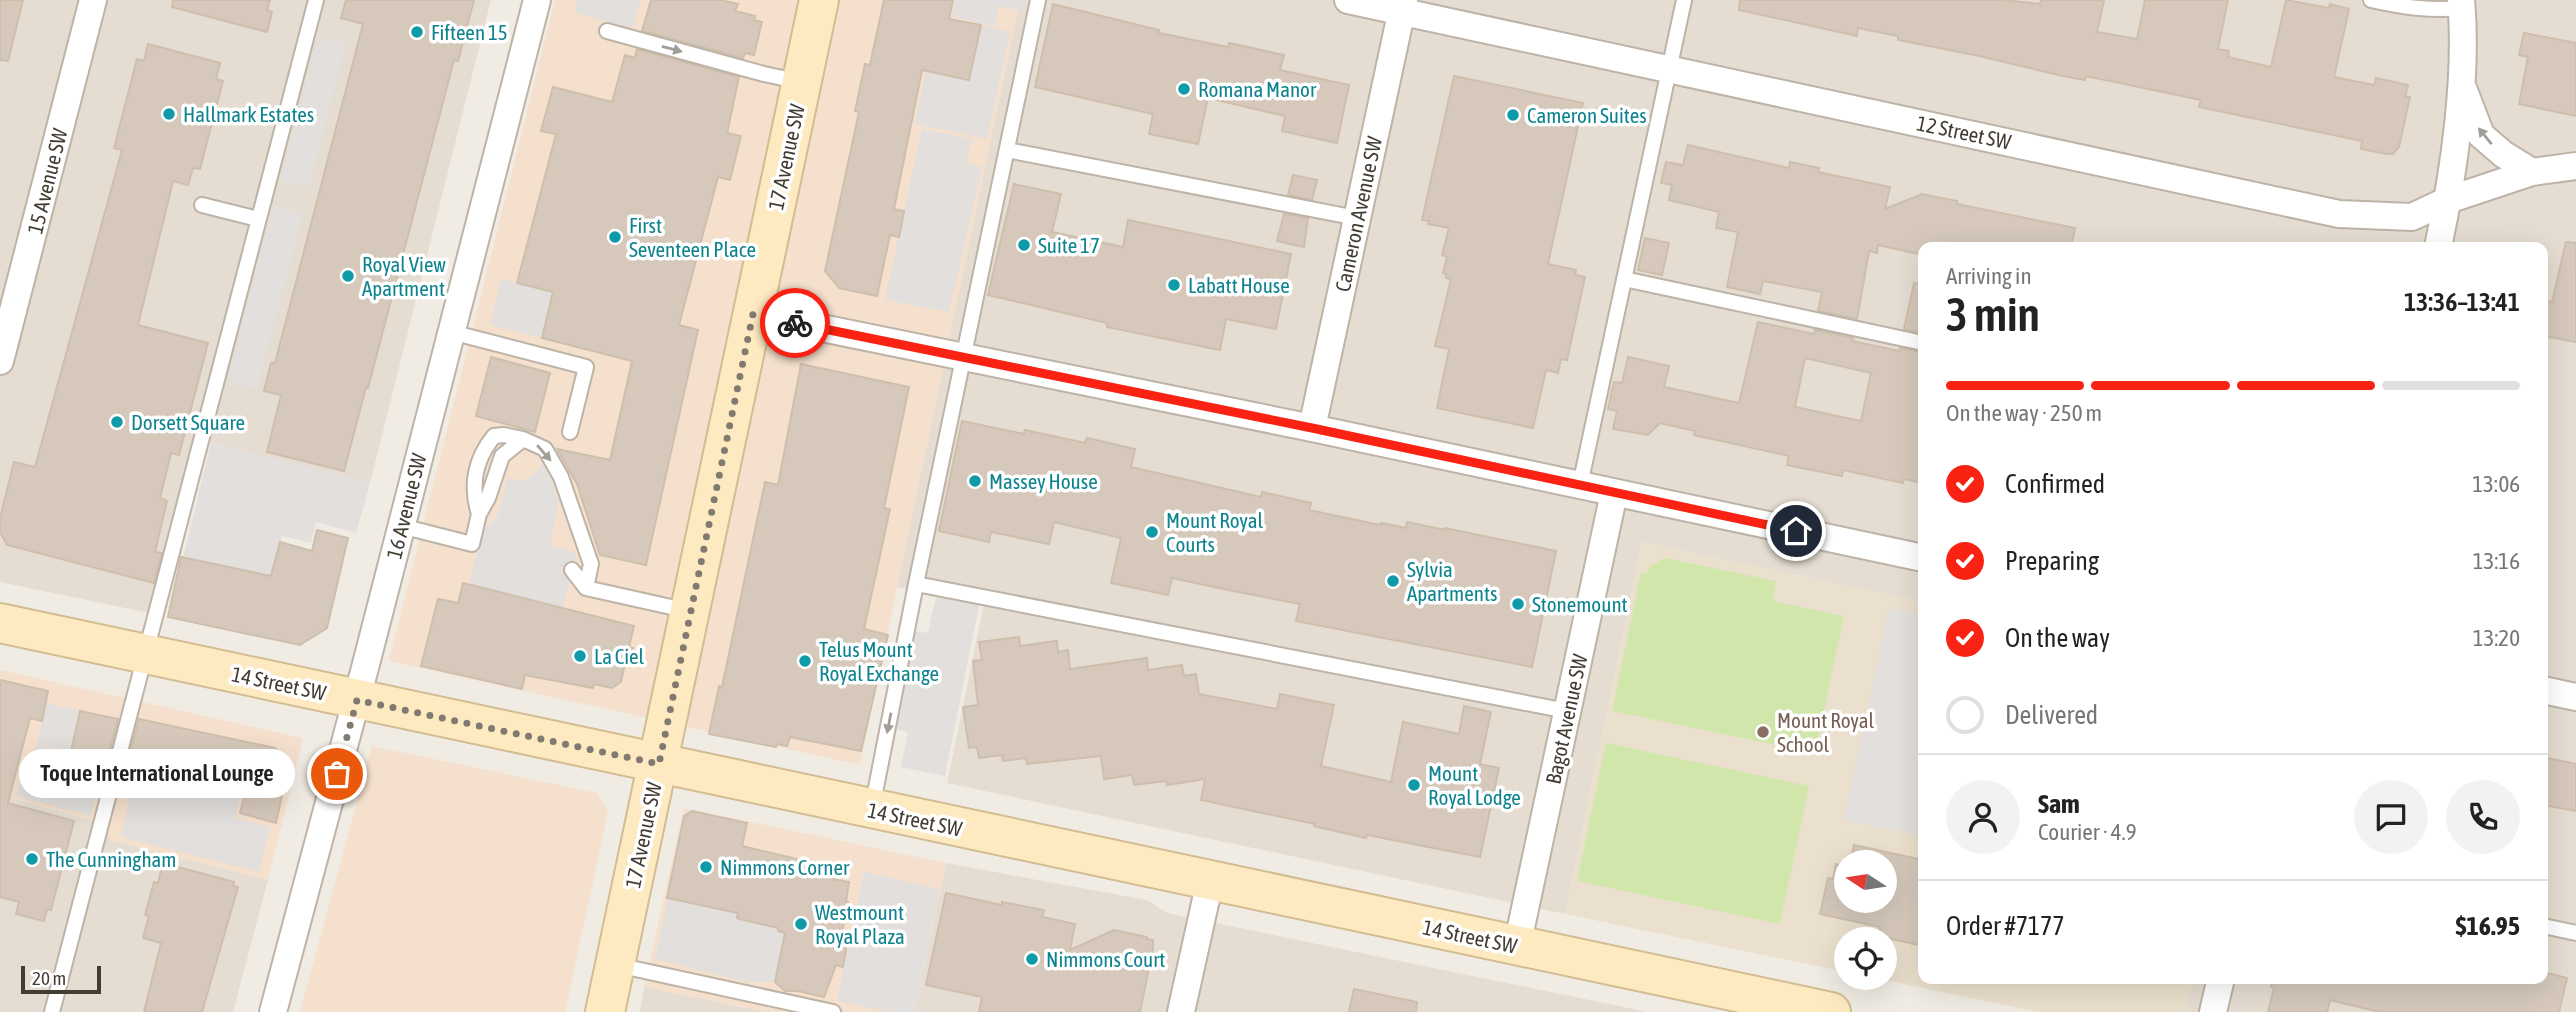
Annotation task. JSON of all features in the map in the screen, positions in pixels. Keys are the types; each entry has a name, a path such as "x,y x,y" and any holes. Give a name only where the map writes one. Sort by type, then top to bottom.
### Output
{"main road":[{"name":"17 Avenue SW","path":"605,1012 819,0"},
{"name":"14 Street SW","path":"0,623 1831,1012"}],"street":[{"name":"15 Avenue SW","path":"0,361 93,0"},
{"name":"16 Avenue SW","path":"272,1012 357,700 537,0"},
{"name":"12 Street SW","path":"1348,0 1403,6 1669,68 2339,214 2412,217 2448,200 2532,172 2576,166"},
{"path":"2439,242 2448,200 2461,81 2462,4"},
{"name":"Cameron Avenue SW","path":"1312,428 1403,6"},
{"path":"2461,81 2481,135 2503,154 2532,172"},
{"path":"753,314 1312,428 1918,557"},
{"name":"Bagot Avenue SW","path":"1517,946 1614,493"},
{"path":"2548,691 2576,697"},
{"path":"1181,1012 1210,881"},
{"path":"2213,1012 2220,984"}],"lane":[{"path":"52,1012 316,0"},
{"path":"871,809 1038,0"},
{"path":"1580,485 1684,0"},
{"path":"2371,0 2412,9 2462,4"},
{"path":"607,31 802,82"},
{"path":"1007,150 1357,218"},
{"path":"202,205 258,219"},
{"path":"1624,279 1918,342"},
{"path":"451,332 586,367 570,432"},
{"path":"401,526 472,544 479,514 488,498 502,456 523,439 545,449 561,477 591,564 586,588"},
{"path":"572,570 586,588 690,611"},
{"path":"916,584 1567,711"},
{"path":"2548,927 2576,933"},
{"path":"615,965 833,1012"}],"shaded area":[{"path":"0,0 491,0 370,483 203,440 159,615 0,582"},
{"path":"555,0 1020,0 860,765 389,661"},
{"path":"578,0 640,0 633,28 575,13"},
{"path":"955,0 1025,0 1023,11 999,6 995,26 952,17"},
{"path":"1020,0 2576,0 2576,1012 2185,1012 2191,984 2548,984 2548,242 1918,242 1918,601 1642,542 1565,914 947,783 984,604 897,587"},
{"path":"981,25 1010,32 987,139 915,124 926,71 969,80"},
{"path":"318,37 346,44 309,187 280,180"},
{"path":"922,129 972,139 966,163 982,167 949,312 885,300"},
{"path":"273,205 303,213 257,389 227,382"},
{"path":"501,279 553,292 542,338 490,325"},
{"path":"211,442 370,483 356,533 316,522 311,543 282,536 271,576 183,558"},
{"path":"545,462 559,502 550,546 576,553 563,608 469,584 482,532 497,517 508,477 526,482"},
{"name":"Mount Royal School","path":"1642,542 1918,601 1918,984 2191,984 2185,1012 2038,1012 1897,982 1897,927 1834,927 1834,970 1565,914"},
{"path":"936,597 979,605 945,776 901,767 908,732 896,729 915,631 928,633"},
{"path":"1889,608 1918,614 1918,835 1844,820"},
{"path":"0,670 303,738 268,880 112,840 92,820 0,795"},
{"path":"46,703 80,711 70,756 104,764 91,816 16,796 23,771 31,773"},
{"path":"372,746 597,793 608,812 565,1012 300,1012"},
{"path":"145,773 240,798 235,818 270,827 259,872 121,837 132,790 140,792"},
{"path":"0,795 92,820 112,840 268,880 233,1012 0,1012"},
{"path":"684,808 946,863 915,1012 767,1012 644,987"},
{"path":"946,863 1147,900 1167,913 1648,1012 915,1012"},
{"path":"864,872 940,889 915,1012 889,1012 837,1001"},
{"path":"668,898 738,913 737,918 740,920 806,934 795,986 775,982 746,982 655,959"},
{"path":"644,987 767,1012 640,1012"}],"green space":[{"path":"1664,558 1776,581 1773,601 1844,616 1815,753 1612,711 1641,573 1647,574 1649,567"},
{"path":"1606,743 1809,786 1780,924 1577,881"}],"building":[{"path":"0,0 23,0 8,61 0,60"},
{"path":"173,0 270,0 267,10 272,12 267,32 172,7"},
{"name":"Royal View Apartment","path":"346,0 474,0 458,61 454,60 344,471 267,452 281,395 264,391 271,363 275,363 363,24 341,18"},
{"path":"651,0 720,0 738,4 735,11 755,16 754,20 762,22 754,55 745,53 743,58 642,31"},
{"path":"884,0 953,0 949,19 981,25 969,80 922,70 894,209 904,211 899,237 890,235 877,296 839,288 825,271 859,112 855,111 865,64 870,65"},
{"path":"1740,0 2002,0 2040,4 2041,0 2104,0 2097,32 2137,39 2145,0 2228,0 2218,49 2229,51 2228,57 2271,67 2286,0 2329,8 2330,4 2349,9 2334,77 2374,85 2376,78 2408,85 2405,96 2410,97 2399,147 2393,154 2387,154 2361,149 2362,141 2199,107 2201,100 2086,76 2085,80 2063,76 1898,40 1898,36 1858,28 1857,36 1739,10"},
{"path":"1053,4 1159,30 1159,33 1228,47 1229,43 1284,55 1280,70 1349,85 1337,143 1282,131 1285,116 1208,98 1198,144 1149,134 1153,114 1035,87"},
{"path":"2524,33 2576,43 2576,116 2519,104 2528,57 2519,55"},
{"name":"Dorsett Square","path":"148,44 220,63 216,79 223,81 200,169 193,168 188,185 173,181 138,325 208,343 179,455 171,453 160,498 167,501 155,552 162,553 154,583 7,545 0,532 0,518 14,462 35,467 122,150 114,148 137,59 144,61"},
{"path":"637,49 739,77 727,133 741,136 730,180 718,177 679,325 698,330 646,565 600,555 577,484 557,449 610,460 632,361 542,338 553,292 517,283 556,134 541,131 553,87 612,102 625,55 635,58"},
{"path":"1454,76 1583,103 1548,264 1576,270 1575,275 1585,277 1567,360 1561,359 1558,373 1546,370 1533,428 1437,408 1449,349 1435,346 1451,279 1446,278 1443,273 1447,257 1442,255 1449,228 1428,224 1429,221 1422,220"},
{"path":"1688,145 1789,168 1790,162 1819,168 1818,172 1890,187 1885,209 1922,194 1957,201 1957,204 2075,228 2072,242 1918,242 1918,254 1878,245 1877,253 1869,251 1857,319 1818,311 1822,292 1763,281 1760,294 1727,287 1738,232 1716,228 1719,212 1669,200 1672,185 1661,183 1666,162 1683,165"},
{"path":"1293,175 1317,180 1312,200 1288,195"},
{"path":"1014,184 1061,194 1052,232 1123,247 1128,220 1291,254 1276,329 1226,319 1220,350 1107,327 1107,323 988,295"},
{"path":"1284,214 1308,218 1304,247 1277,241"},
{"path":"1645,238 1669,243 1662,275 1638,270"},
{"path":"2566,242 2576,243 2576,342 2548,337 2548,301 2552,302"},
{"path":"1914,283 1918,283 1918,332 1904,329"},
{"path":"1758,322 1814,334 1815,330 1899,351 1900,348 1918,351 1918,482 1904,479 1903,483 1843,470 1842,476 1787,465 1789,456 1694,435 1695,431 1660,423 1648,435 1613,429 1617,411 1608,409 1614,382 1622,383 1628,357 1669,366 1664,387 1739,403","holes":["1805,358 1871,373 1861,421 1795,407"]},
{"path":"491,357 550,373 535,432 476,416"},
{"path":"801,364 909,387 884,508 890,509 864,629 888,635 861,751 790,737 787,746 777,744 776,747 709,734 719,686 722,687 765,482 778,485"},
{"path":"962,421 1024,434 1025,430 1085,443 1087,438 1135,449 1131,467 1261,497 1262,492 1311,503 1309,510 1380,525 1381,523 1406,528 1407,522 1445,528 1556,551 1532,667 1296,621 1300,604 1172,578 1168,595 1111,583 1121,538 1054,522 1049,544 991,532 989,542 939,531"},
{"path":"317,530 348,538 327,628 300,645 168,617 181,557 271,576 280,542 312,551"},
{"path":"463,583 634,626 629,647 633,648 630,664 624,668 621,682 612,688 594,684 593,688 525,675 522,689 421,666 438,599 458,603"},
{"path":"1019,637 1020,646 1057,641 1058,652 1068,650 1070,669 1147,658 1148,670 1182,665 1184,676 1196,674 1199,694 1277,709 1280,694 1334,705 1321,766 1391,782 1403,722 1459,734 1464,706 1491,712 1480,764 1499,768 1480,857 1367,835 1366,838 1314,826 1315,824 1201,800 1205,779 1167,785 1166,781 1134,785 1132,775 1104,779 1101,756 1027,764 1026,758 1003,761 1002,755 979,758 977,747 969,748 963,707 978,705 973,661 982,660 979,642"},
{"name":"The Cunningham","path":"0,680 48,691 42,721 30,718 8,803 74,821 51,910 47,909 44,921 16,914 19,902 0,897"},
{"path":"80,711 118,719 108,758 101,756 100,763 70,756"},
{"path":"139,719 275,748 288,768 276,823 240,813 245,793 127,763"},
{"path":"2548,758 2576,764 2576,811 2548,806"},
{"name":"Westmount Royal Plaza","path":"692,811 747,823 742,846 835,868 832,879 849,882 840,942 847,944 843,967 836,965 824,997 785,991 775,982 785,933 778,931 778,928 737,918 738,913 667,898 684,816"},
{"path":"1854,845 1877,850 1853,850"},
{"path":"1897,854 1918,859 1918,945 1897,940 1897,927 1880,927 1820,914 1828,878 1833,879 1834,874 1834,914 1897,914"},
{"path":"163,863 234,882 233,886 238,887 202,1012 144,1012 161,943 143,938 149,916 145,915 154,882 158,883"},
{"path":"946,893 1002,905 1002,902 1044,910 1042,917 1075,924 1070,950 1114,930 1153,940 1140,1012 979,1012 982,997 926,985"},
{"path":"2548,973 2567,978 2559,1012 2380,1012 2330,1000 2327,1012 2268,1012 2274,988 2271,984 2548,984"},
{"path":"1354,989 1417,1002 1416,1012 1349,1012"}],"way so far":[{"path":"337,774 357,700 659,764 753,314 795,323"}],"place":[{"name":"Fifteen 15","path":"417,32"},
{"name":"Romana Manor","path":"1184,89"},
{"name":"Hallmark Estates","path":"169,114"},
{"name":"Cameron Suites","path":"1513,115"},
{"name":"First Seventeen Place","path":"615,237"},
{"name":"Suite 17","path":"1024,245"},
{"name":"Royal View Apartment","path":"348,276"},
{"name":"Labatt House","path":"1174,285"},
{"name":"Dorsett Square","path":"117,422"},
{"name":"Massey House","path":"975,481"},
{"name":"Mount Royal Courts","path":"1152,532"},
{"name":"Sylvia Apartments","path":"1393,581"},
{"name":"Stonemount","path":"1518,604"},
{"name":"La Ciel","path":"580,656"},
{"name":"Telus Mount Royal Exchange","path":"805,661"},
{"name":"Mount Royal School","path":"1763,732"},
{"name":"Toque International Lounge","path":"337,774"},
{"name":"Mount Royal Lodge","path":"1414,785"},
{"name":"The Cunningham","path":"32,859"},
{"name":"Nimmons Corner","path":"706,867"},
{"name":"Westmount Royal Plaza","path":"801,924"},
{"name":"Nimmons Court","path":"1032,959"}],"route":[{"path":"795,323 1312,428 1796,531"}]}
